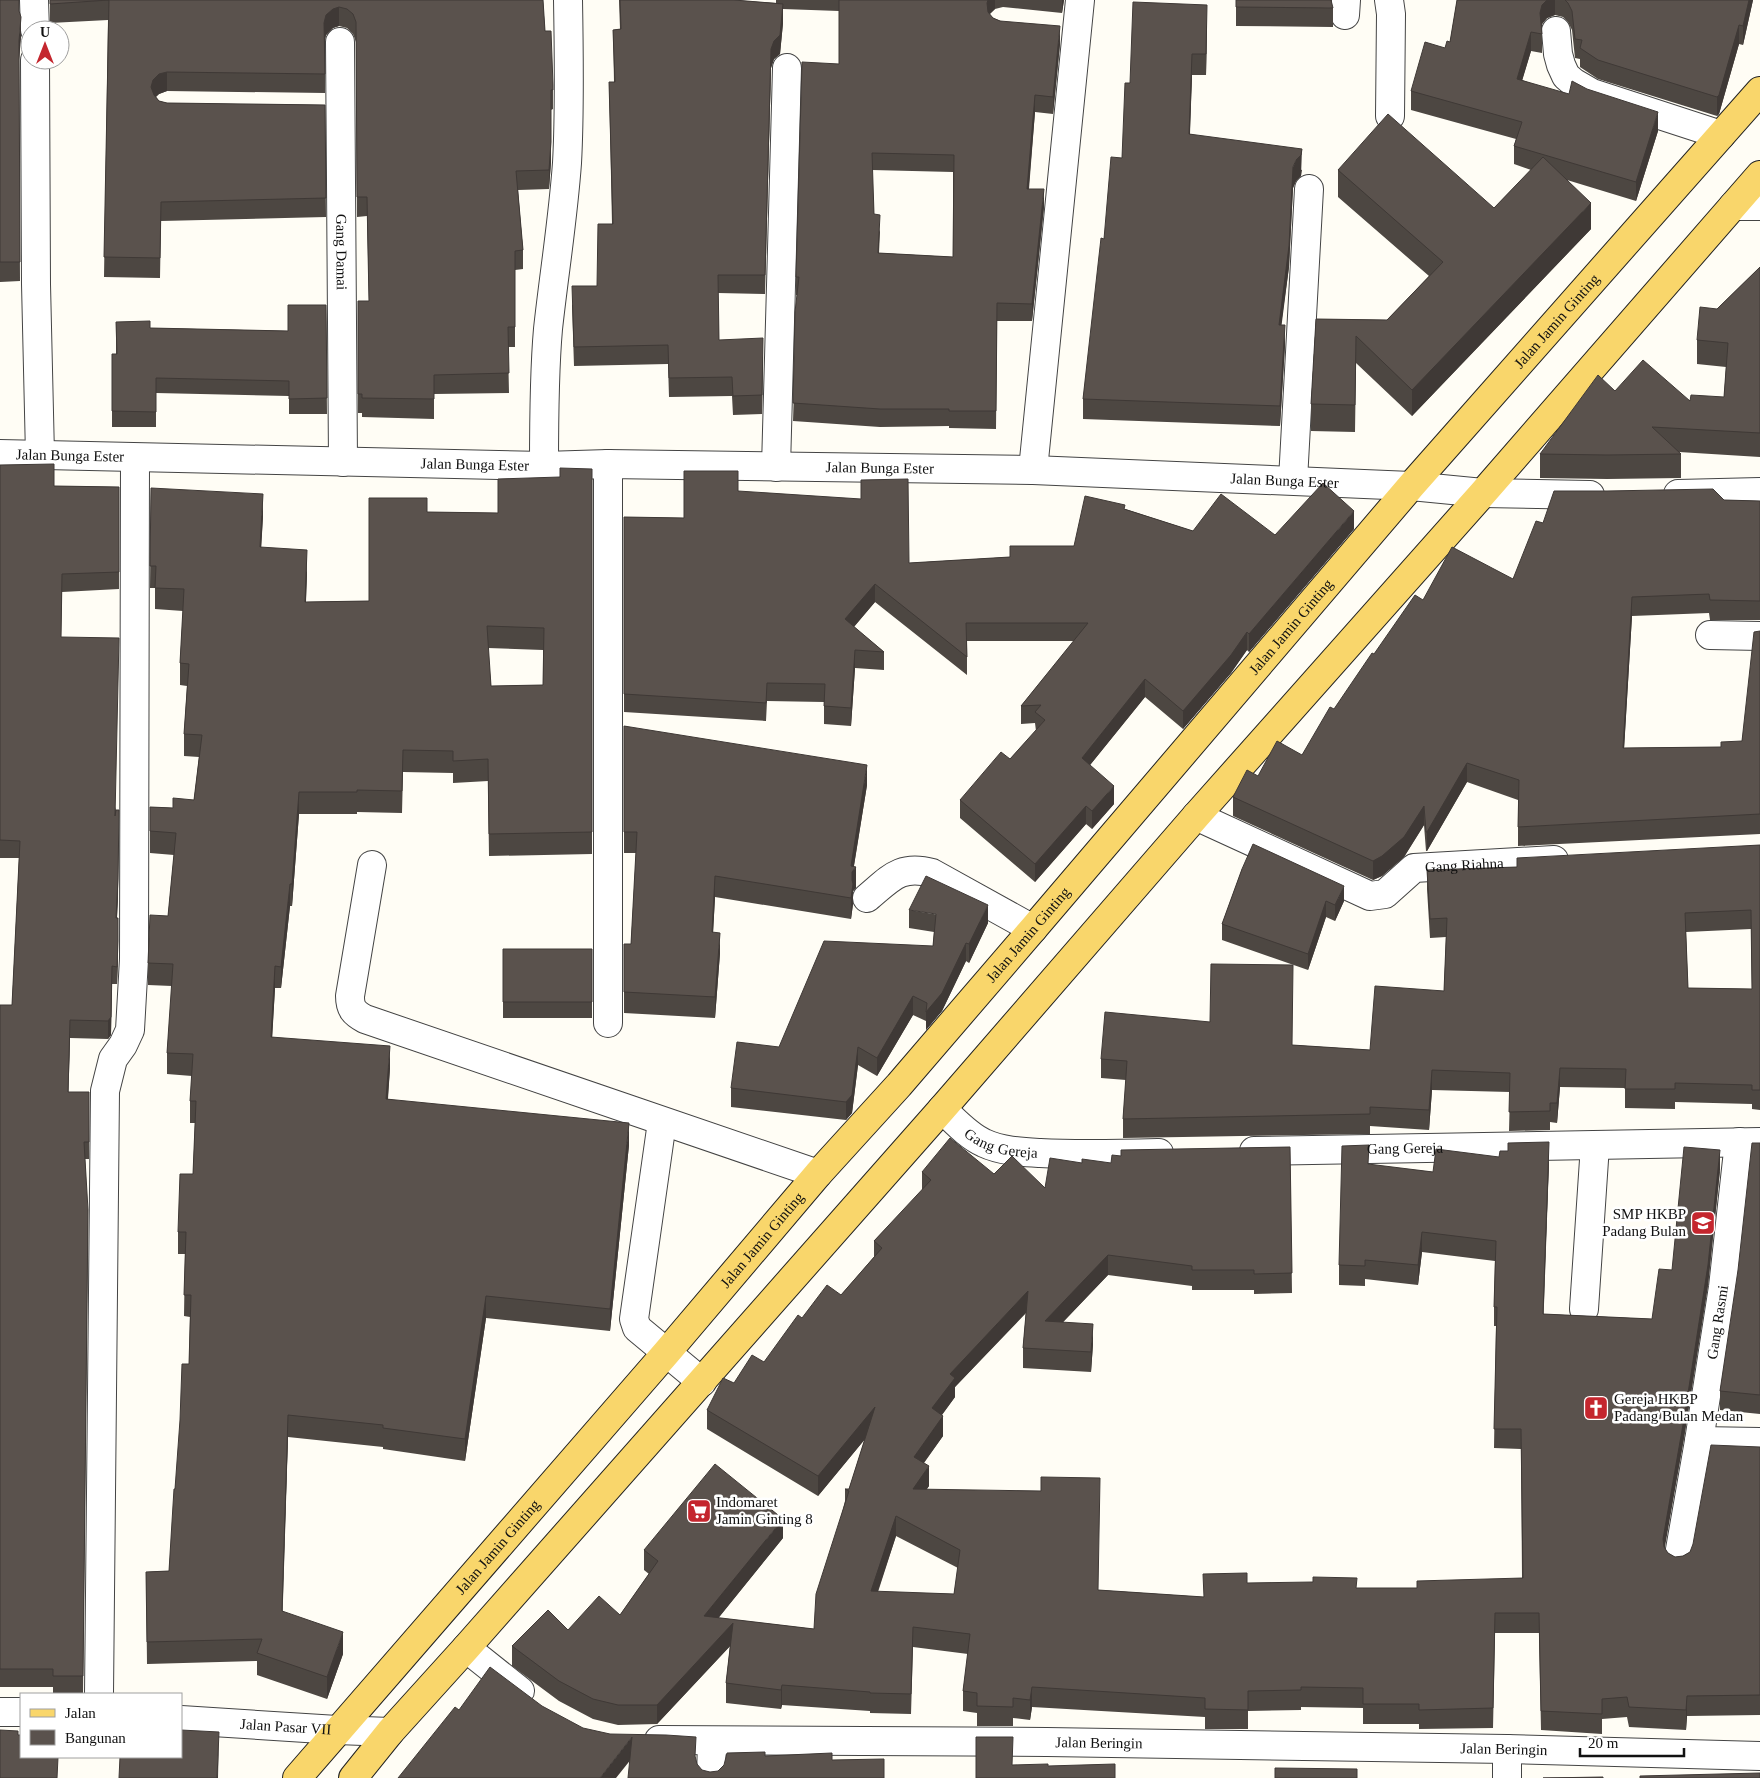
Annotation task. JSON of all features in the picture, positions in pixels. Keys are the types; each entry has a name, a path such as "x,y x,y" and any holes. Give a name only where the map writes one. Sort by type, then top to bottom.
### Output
{"main road":[{"name":"Jalan Jamin Ginting","path":"297,1778 667,1352 818,1174 899,1085 1411,486 1760,91"},
{"path":"353,1778 390,1732 942,1110 1196,816 1483,493 1760,175"}],"street":[{"path":"34,0 35,20"},
{"path":"544,466 545,369 548,328 559,248 567,162 569,85 568,0"},
{"path":"1033,470 1080,0"},
{"path":"1389,0 1391,14 1390,116"},
{"path":"1049,27 1077,30"},
{"path":"1556,31 1561,65 1566,76 1578,85 1592,93 1721,135"},
{"name":"Gang Damai","path":"340,42 343,462"},
{"path":"776,467 787,68"},
{"path":"36,70 36,284 40,455"},
{"path":"312,109 340,110"},
{"path":"1293,480 1309,189"},
{"path":"1733,206 1760,206"},
{"name":"Jalan Bunga Ester","path":"0,454 544,466 608,464 1033,470 1411,486 1483,493 1617,495"},
{"path":"99,1693 105,1090 113,1059 123,1045 130,1030 134,959 135,458"},
{"path":"608,464 608,1024"},
{"path":"1654,494 1760,492"},
{"path":"1710,635 1760,636"},
{"name":"Gang Riahna","path":"1196,816 1370,896 1385,894 1414,868 1574,859"},
{"path":"372,865 350,996 350,1007 355,1014 662,1122 818,1174"},
{"path":"867,898 895,874 903,870 920,870 932,873 1033,929"},
{"name":"Gang Gereja","path":"942,1110 973,1136 984,1143 1001,1148 1024,1152 1070,1155 1179,1153"},
{"path":"662,1122 634,1319 637,1328 702,1382"},
{"name":"Gang Gereja","path":"1228,1152 1749,1142"},
{"name":"Gang Rasmi","path":"1678,1561 1749,1142"},
{"path":"1584,1309 1595,1145"},
{"path":"1699,1442 1760,1442"},
{"path":"466,1648 536,1703"},
{"path":"0,1712 20,1712"},
{"name":"Jalan Pasar VII","path":"182,1720 390,1732"},
{"name":"Jalan Beringin","path":"638,1740 1047,1742 1507,1749 1760,1756"},
{"path":"711,1778 712,1741"},
{"path":"1507,1749 1508,1778"}],"building":[{"path":"0,0 19,0 21,17 19,41 20,262 0,262"},
{"path":"50,0 109,0 50,4"},
{"path":"109,0 543,0 545,31 551,31 553,85 553,90 551,90 549,170 516,171 523,250 515,251 515,327 508,327 509,373 434,375 434,399 362,398 362,394 358,394 358,301 369,301 367,197 357,197 356,22 353,14 347,9 339,7 326,15 324,23 325,74 167,72 159,74 153,80 151,87 159,101 167,103 325,105 326,198 161,202 160,258 104,257"},
{"path":"620,0 734,0 783,4 780,35 774,41 771,49 765,275 718,275 719,340 763,338 762,395 733,396 732,377 669,378 668,345 574,347 572,286 597,286 598,224 613,224 609,82 615,82 613,30 621,29"},
{"path":"839,0 988,0 988,12 993,18 1000,21 1060,26 1053,97 1035,95 1027,189 1044,189 1032,304 997,303 996,411 880,409 793,403 795,312 799,277 796,277 802,62 839,64","holes":["872,153 954,155 953,257 878,253 880,215 874,214"]},
{"path":"1236,0 1331,0 1333,8 1236,7"},
{"path":"1457,0 1547,0 1542,5 1540,13 1542,34 1531,32 1517,79 1569,94 1572,81 1587,89 1658,112 1636,182 1514,146 1522,122 1411,91 1425,42 1445,48 1447,41 1450,42"},
{"path":"1565,0 1749,0 1743,26 1739,25 1717,97 1598,60 1580,48 1582,40 1575,39 1572,11"},
{"path":"1133,2 1207,5 1206,54 1192,54 1189,134 1302,149 1301,155 1293,167 1289,246 1279,325 1285,325 1280,406 1083,399 1101,238 1104,239 1111,157 1122,158 1125,83 1130,83"},
{"path":"1388,114 1494,208 1543,157 1591,203 1412,390 1356,336 1355,405 1311,404 1316,319 1387,320 1443,262 1338,170"},
{"path":"1760,267 1760,433 1652,427 1681,454 1540,454 1598,375 1615,391 1643,360 1690,401 1691,395 1724,397 1728,343 1697,340 1700,307 1717,309"},
{"path":"288,305 326,305 327,398 289,399 289,381 156,378 156,412 112,411 112,354 117,354 116,322 150,321 150,328 288,331"},
{"path":"54,464 54,486 119,487 119,572 62,574 61,637 119,638 115,816 116,810 119,810 116,918 118,918 118,941 117,967 112,966 111,1017 108,1021 70,1020 68,1092 89,1092 89,1142 84,1142 88,1210 83,1676 53,1676 53,1669 0,1669 0,1005 12,1005 20,841 0,840 0,465"},
{"path":"560,468 592,469 592,832 489,834 488,759 453,761 453,751 403,750 402,791 299,792 292,884 290,884 281,967 275,966 271,1037 390,1046 386,1099 629,1123 610,1309 486,1296 465,1439 383,1428 383,1425 288,1415 282,1611 343,1632 327,1677 257,1653 262,1639 147,1642 146,1572 169,1571 180,1420 182,1364 189,1364 191,1295 184,1295 186,1232 178,1232 180,1174 193,1174 196,1101 190,1101 193,1054 167,1053 173,964 148,963 150,915 168,916 176,833 150,831 150,807 173,808 173,798 194,800 202,735 184,734 189,664 180,663 184,589 155,588 156,566 150,566 151,488 263,494 260,547 307,550 305,602 369,601 369,498 427,498 427,512 498,513 498,479 560,477","holes":["487,626 544,628 543,685 491,686"]},
{"path":"684,471 738,471 738,491 861,499 861,480 908,479 909,563 1010,557 1010,546 1074,546 1085,496 1125,505 1124,509 1193,531 1221,494 1275,535 1323,483 1354,511 1249,634 1247,632 1231,655 1183,711 1145,679 1082,758 1114,786 1092,811 1086,806 1035,864 960,800 1001,752 1010,759 1045,720 1035,712 1041,705 1021,706 1088,623 966,623 967,657 875,584 845,619 884,652 855,650 851,708 824,706 825,684 767,683 766,703 624,694 624,517 684,518"},
{"path":"1713,489 1724,500 1760,501 1760,601 1710,600 1709,594 1632,597 1623,748 1721,747 1721,742 1742,741 1754,632 1760,631 1760,814 1518,827 1519,780 1467,763 1427,832 1424,806 1404,837 1382,856 1373,861 1233,797 1247,770 1258,776 1277,741 1302,755 1330,707 1334,709 1415,595 1423,600 1452,547 1513,579 1536,521 1543,523 1554,491"},
{"path":"624,726 867,765 851,866 856,867 852,872 851,898 715,876 712,932 720,933 715,997 624,992 624,944 631,944 637,832 624,832"},
{"path":"1253,844 1344,886 1335,905 1326,901 1308,954 1222,924"},
{"path":"1760,845 1760,1090 1752,1090 1752,1085 1675,1083 1675,1089 1625,1089 1626,1069 1560,1068 1557,1103 1550,1103 1550,1111 1509,1112 1510,1073 1432,1070 1429,1110 1370,1107 1370,1114 1123,1119 1127,1061 1101,1059 1105,1012 1210,1022 1211,964 1293,965 1292,1045 1370,1050 1375,986 1444,991 1447,918 1430,919 1427,870 1517,867 1517,858","holes":["1751,910 1752,989 1688,988 1685,913"]},
{"path":"926,876 988,905 969,944 966,943 942,993 926,1012 927,1003 913,996 877,1058 858,1047 852,1095 846,1102 731,1088 737,1042 779,1047 824,941 933,946 936,914 909,910"},
{"path":"503,949 592,949 592,1002 503,1002"},
{"path":"950,1138 994,1174 1012,1156 1045,1188 1050,1158 1082,1163 1082,1159 1111,1163 1112,1155 1121,1156 1121,1150 1290,1147 1292,1273 1254,1274 1254,1270 1192,1270 1192,1266 1108,1255 1045,1321 1093,1324 1091,1352 1023,1348 1028,1291 950,1374 955,1378 932,1408 943,1416 914,1457 929,1466 913,1489 1041,1491 1041,1477 1100,1478 1098,1590 1204,1597 1203,1574 1247,1573 1247,1583 1313,1582 1313,1577 1357,1578 1356,1588 1417,1588 1417,1581 1523,1578 1521,1429 1494,1429 1497,1307 1494,1307 1496,1241 1422,1232 1418,1265 1365,1260 1365,1266 1339,1265 1342,1146 1369,1145 1368,1164 1433,1172 1436,1149 1499,1157 1500,1151 1508,1151 1508,1143 1549,1142 1543,1314 1652,1319 1659,1269 1672,1270 1684,1147 1720,1150 1708,1265 1663,1539 1664,1547 1668,1553 1675,1557 1683,1556 1690,1552 1711,1445 1760,1447 1760,1695 1687,1696 1686,1710 1629,1707 1627,1697 1602,1699 1602,1714 1541,1711 1539,1613 1495,1613 1493,1708 1419,1710 1419,1704 1363,1704 1363,1688 1301,1687 1301,1690 1248,1691 1248,1710 1205,1709 1205,1698 1032,1687 1030,1700 1013,1698 1013,1707 977,1706 977,1693 963,1691 970,1634 913,1627 911,1694 870,1693 782,1685 781,1690 726,1683 733,1623 657,1705 618,1705 593,1699 559,1681 512,1646 548,1610 568,1630 599,1596 620,1615 658,1561 644,1550 715,1464 783,1519 704,1616 814,1629 816,1594 849,1491 845,1489 849,1489 875,1407 818,1476 707,1410 723,1378 734,1383 752,1355 764,1362 798,1315 802,1318 827,1285 841,1295 882,1248 874,1241 931,1180 922,1172","holes":["896,1516 960,1550 954,1594 871,1591"]},
{"path":"1752,1143 1760,1143 1760,1395 1720,1391 1738,1270"},
{"path":"490,1667 542,1706 583,1728 610,1734 696,1737 695,1756 697,1764 702,1770 718,1771 724,1765 727,1753 765,1752 765,1756 832,1753 832,1760 884,1759 884,1778 628,1778 632,1737 600,1778 398,1778 455,1707 459,1710"},
{"path":"0,1730 18,1731 18,1735 20,1735 20,1758 58,1758 57,1778 0,1778"},
{"path":"182,1730 219,1732 217,1778 119,1778 120,1758 182,1758"},
{"path":"976,1737 1013,1737 1012,1765 1115,1764 1115,1778 976,1778"},
{"path":"1275,1768 1357,1769 1357,1778 1275,1778"},
{"path":"1760,1773 1760,1778 1640,1778 1640,1776"},
{"path":"1603,1777 1603,1778 1543,1778"}],"place":[{"name":"SMP HKBP Padang Bulan","path":"1703,1223"},
{"name":"Gereja HKBP Padang Bulan Medan","path":"1596,1408"},
{"name":"Indomaret Jamin Ginting 8","path":"699,1511"}]}
